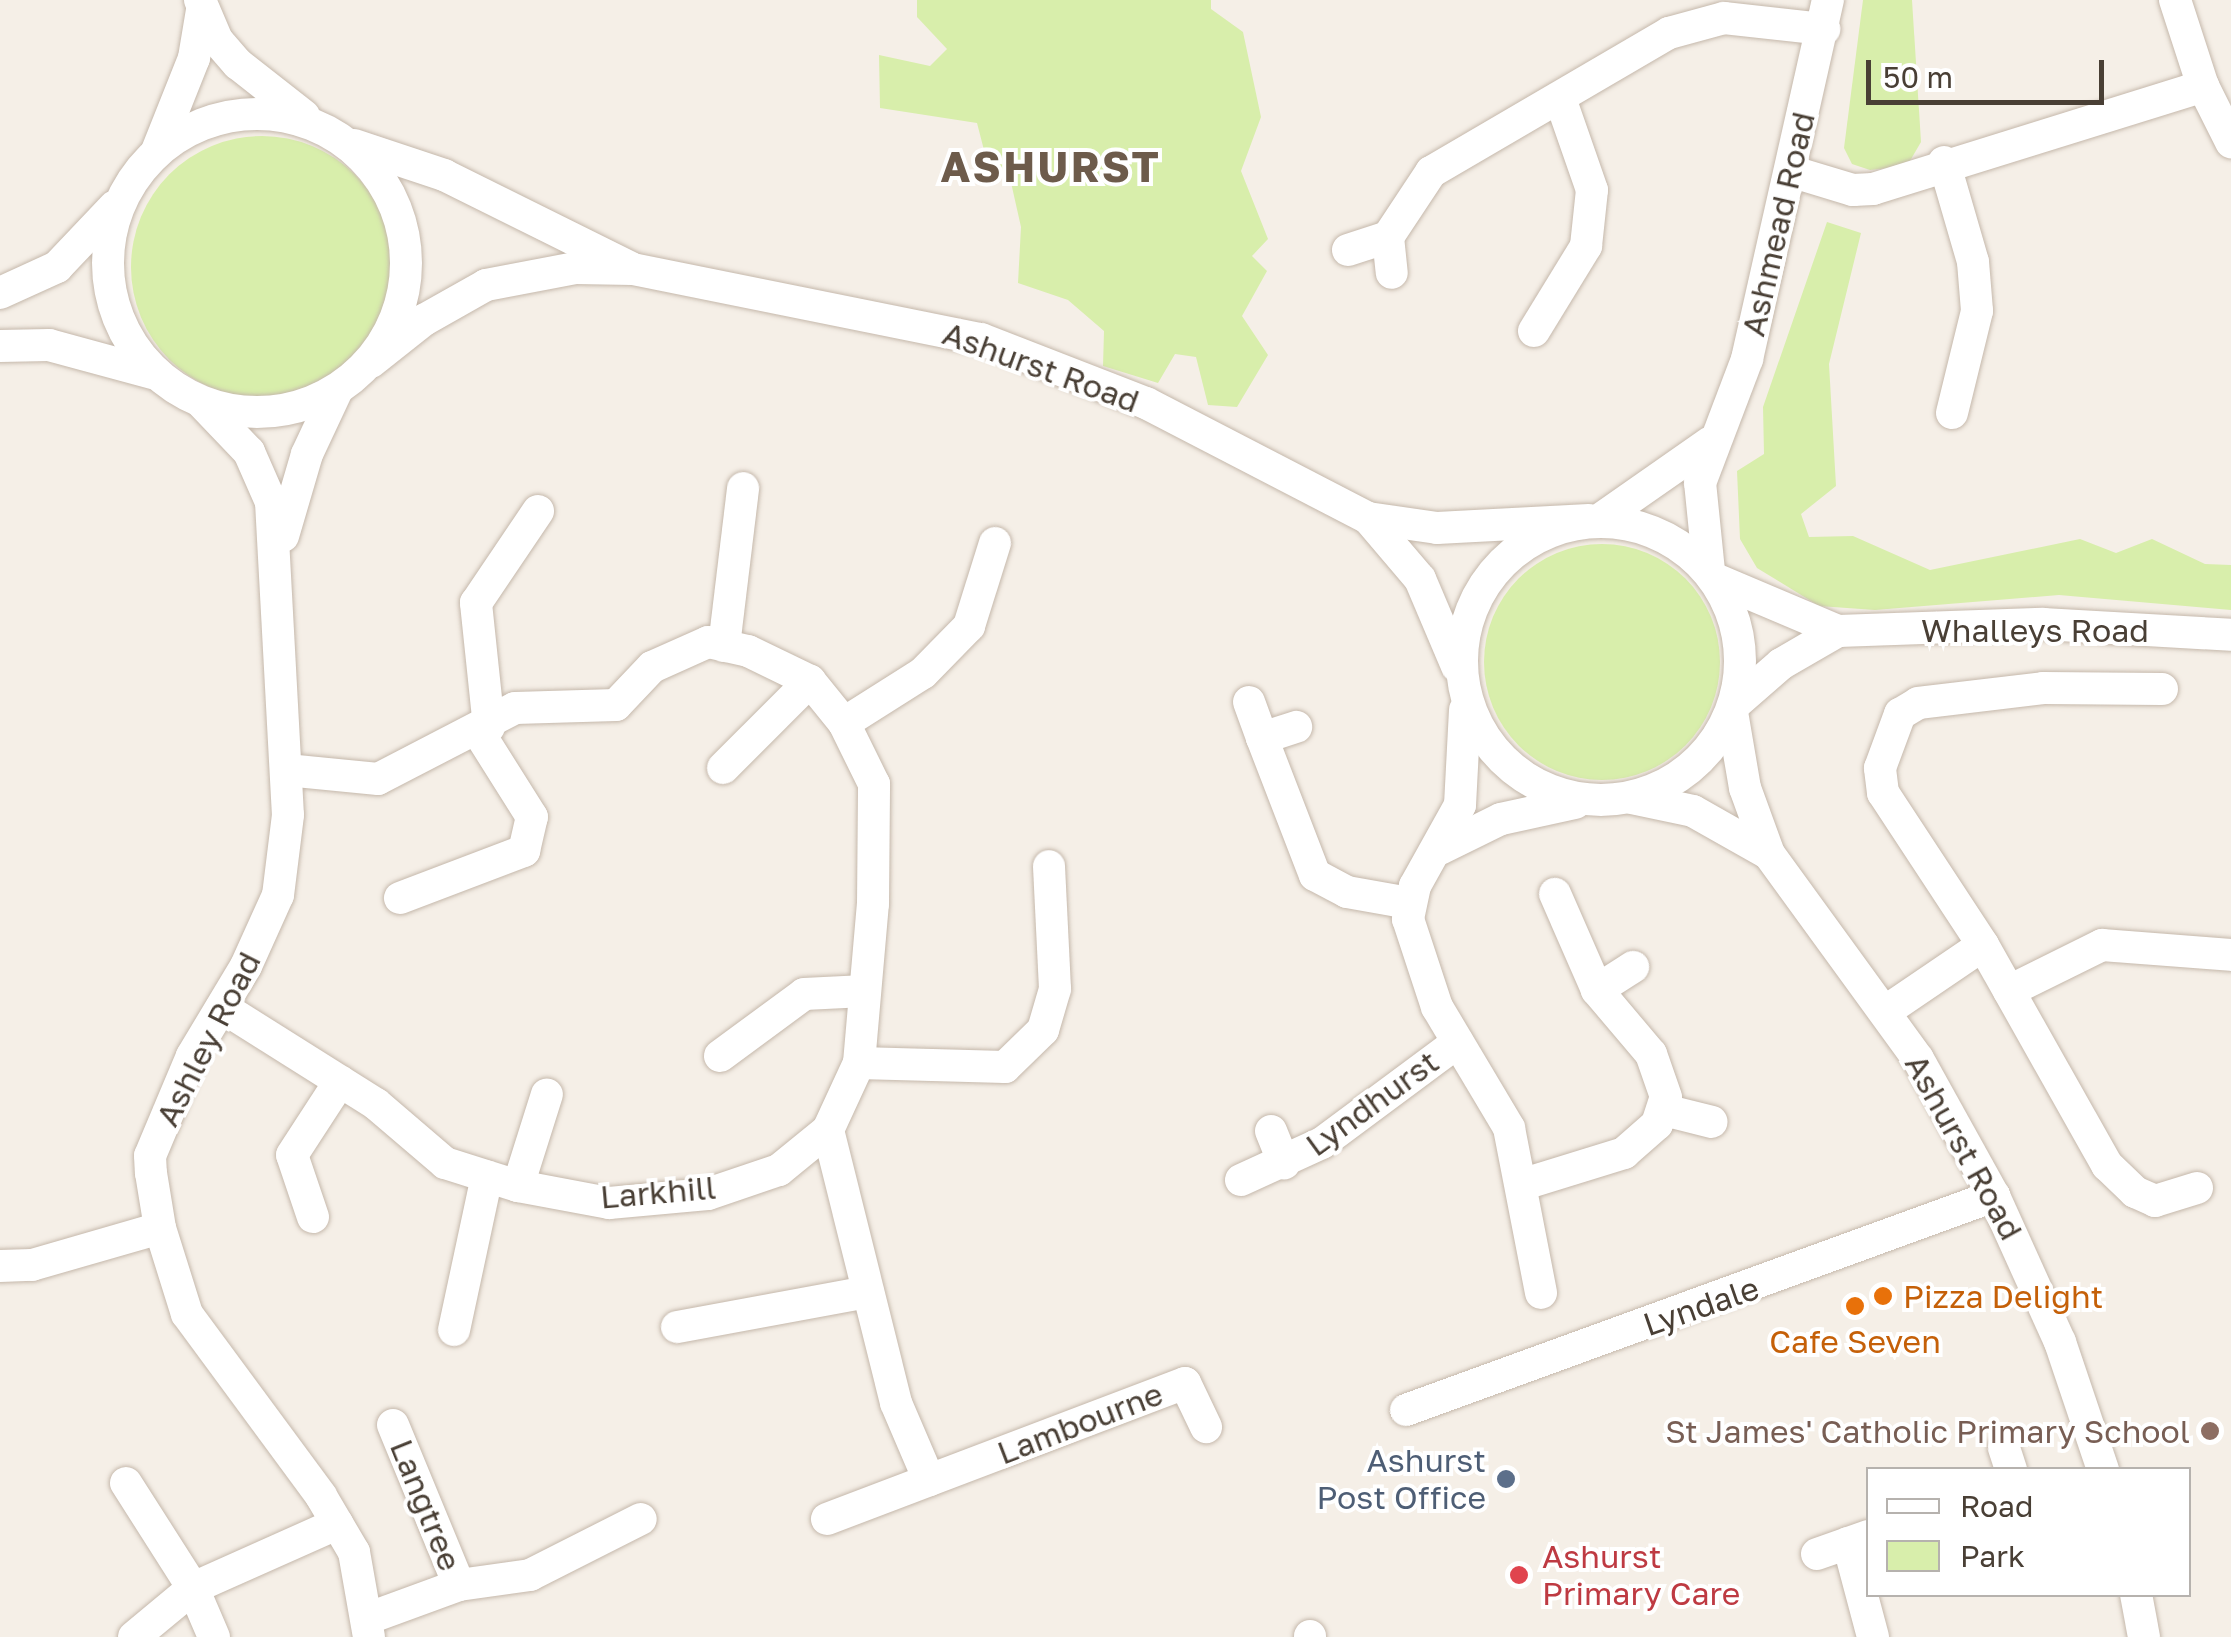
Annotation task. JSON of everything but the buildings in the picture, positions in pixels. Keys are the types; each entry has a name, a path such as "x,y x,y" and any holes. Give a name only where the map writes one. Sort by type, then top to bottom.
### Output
{"street":[{"path":"2175,0 2202,86 2231,142"},
{"path":"0,346 50,345 156,374 202,403 247,413 293,410 336,392 371,362 396,320 408,272 403,224 382,179 349,143 316,124 238,64 201,5"},
{"path":"0,293 57,268 157,151 194,58 201,5"},
{"path":"1348,250 1388,237 1431,172 1561,101 1668,33 1724,18 1826,14"},
{"name":"Ashmead Road","path":"1712,575 1698,507 1711,442 1747,359 1826,14"},
{"path":"1790,171 1853,190 2202,86"},
{"path":"1534,332 1586,246 1592,190 1561,101"},
{"path":"157,151 192,127 233,114 275,114 316,124"},
{"name":"Ashurst Road","path":"349,143 444,175 632,269"},
{"path":"1944,162 1973,262 1977,310 1952,413"},
{"path":"122,196 108,242 110,290 126,336 156,374"},
{"path":"1388,237 1392,274"},
{"name":"Ashurst Road","path":"371,362 424,320 486,285 575,268 632,269 981,338 1146,403 1368,518 1437,528 1594,520"},
{"name":"Ashley Road","path":"278,565 289,504 336,392"},
{"name":"Ashley Road","path":"202,403 249,452 271,502 278,565 286,770 278,896 192,1056 150,1156 160,1228 187,1314 354,1552 369,1628"},
{"path":"1594,520 1711,442"},
{"path":"286,770 378,779 484,730 516,708 616,705 652,667 708,642 724,646 743,488"},
{"path":"400,898 524,850 532,816 484,730 476,603 538,511"},
{"name":"Ashurst Road","path":"1368,518 1420,579 1463,687"},
{"path":"1250,702 1314,874 1347,892 1410,902 1460,804 1463,634 1488,580 1507,556 1545,531 1594,520 1640,526 1678,543 1712,575 1734,616 1741,660 1733,709 1707,753 1673,781 1632,798 1590,801 1501,819 1440,849"},
{"path":"844,723 923,674 970,626 995,543"},
{"name":"Whalleys Road","path":"1712,575 1838,631 2043,624 2231,635"},
{"name":"Whalleys Road","path":"1733,709 1780,664 1838,631"},
{"name":"Larkhill","path":"222,1006 340,1082 444,1162 502,1181 609,1203 708,1194 779,1170 828,1130 858,1063 874,784 844,723 810,681 724,646"},
{"path":"723,768 810,681"},
{"path":"1463,687 1482,735 1510,768 1547,790 1590,801"},
{"path":"2162,689 2043,688 1918,703 1900,714 1880,768 1884,793 1983,945 2108,1165 2134,1192 2155,1201 2197,1188"},
{"name":"Ashurst Road","path":"1733,709 1745,788 1768,854 1886,1012 1994,1196 2060,1342 2102,1467"},
{"path":"1262,738 1296,728"},
{"name":"Ashurst Road","path":"1632,798 1693,811 1768,854"},
{"path":"858,1063 1005,1066 1044,1030 1055,990 1049,866"},
{"path":"1555,894 1596,990 1659,1067 1664,1110"},
{"name":"Lyndhurst","path":"1410,902 1417,957 1458,1042 1509,1128 1524,1184 1542,1292"},
{"path":"1886,1012 1983,945"},
{"path":"2009,991 2102,945 2231,955"},
{"path":"1596,990 1633,968"},
{"path":"720,1056 804,994 865,990"},
{"name":"Lyndhurst","path":"1241,1180 1322,1143 1458,1042"},
{"path":"313,1216 292,1156 340,1082"},
{"path":"454,1330 502,1181 547,1094"},
{"path":"1664,1110 1712,1122"},
{"path":"1524,1184 1624,1152 1664,1110"},
{"path":"828,1130 896,1403 929,1480"},
{"name":"Lyndhurst","path":"1271,1131 1284,1163"},
{"name":"Lyndale","path":"1406,1410 1994,1196"},
{"path":"0,1266 67,1256 160,1228"},
{"path":"677,1327 868,1292"},
{"name":"Lambourne","path":"827,1519 1185,1383 1206,1427"},
{"name":"Langtree","path":"393,1425 459,1585"},
{"path":"126,1483 193,1588 214,1637"},
{"path":"369,1628 459,1585 530,1575 641,1519"},
{"path":"134,1637 193,1588 337,1524"},
{"path":"1817,1554 1858,1540 1866,1588"},
{"path":"1867,1597 1874,1637"},
{"path":"2137,1597 2144,1637"}],"green space":[{"path":"917,0 1211,0 1211,9 1243,32 1261,117 1241,171 1268,239 1252,256 1267,271 1242,316 1268,355 1237,407 1208,405 1196,357 1175,354 1158,383 1103,366 1104,331 1068,300 1018,283 1021,227 1010,178 985,154 977,123 880,108 879,55 930,66 947,49 917,17"},
{"path":"1863,0 1912,0 1921,142 1907,166 1870,170 1852,164 1844,148"},
{"path":"262,136 312,146 335,158 354,175 371,194 383,217 393,267 383,317 371,340 354,359 335,376 312,388 262,398 212,388 189,376 170,359 153,340 141,317 131,267 141,217 153,194 170,175 189,158 212,146"},
{"path":"1827,222 1861,233 1829,364 1836,486 1801,514 1809,537 1853,536 1930,570 2080,539 2116,553 2152,539 2205,564 2231,565 2231,610 2059,595 1875,610 1819,606 1757,568 1740,539 1737,471 1764,454 1763,407"},
{"path":"1602,544 1647,553 1685,579 1711,617 1720,662 1711,707 1685,745 1647,771 1602,780 1557,771 1519,745 1493,707 1484,662 1493,617 1519,579 1557,553"}],"place":[{"name":"Pizza Delight","path":"1883,1296"},
{"name":"Cafe Seven","path":"1855,1306"},
{"name":"St James' Catholic Primary School","path":"2210,1431"},
{"name":"Ashurst Post Office","path":"1506,1479"},
{"name":"Ashurst Primary Care","path":"1519,1575"}],"district":[{"name":"ASHURST","path":"1051,166"}]}
